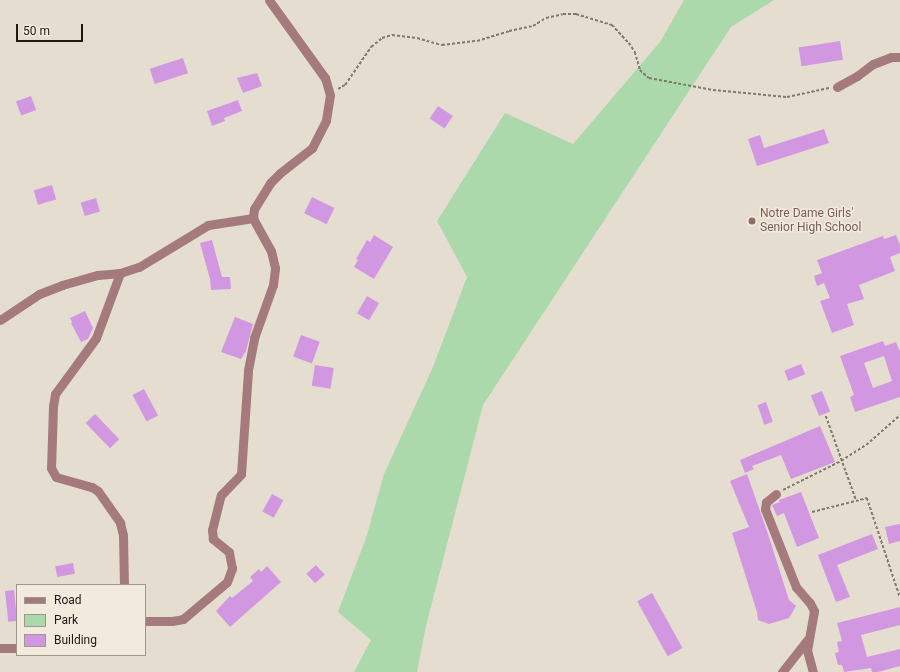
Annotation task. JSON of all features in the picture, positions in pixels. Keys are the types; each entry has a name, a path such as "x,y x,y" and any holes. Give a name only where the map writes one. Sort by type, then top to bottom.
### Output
{"street":[{"path":"146,621 172,621 183,619 227,582 232,568 229,552 213,539 212,530 221,495 241,474 248,370 254,338 273,285 275,268 271,251 253,218 254,209 266,187 280,173 312,148 326,120 330,95 325,78 269,0"},
{"path":"837,87 857,76 873,64 891,57 900,57"},
{"path":"0,320 39,294 62,285 98,275 120,273 139,267 208,225 253,218"},
{"path":"120,273 96,338 55,394 53,406 51,468 56,477 92,487 98,491 115,516 123,535 124,584"},
{"path":"776,494 766,502 765,509 796,587 810,603 814,611 808,639 808,650 813,672"},
{"path":"782,672 808,639"},
{"path":"0,648 16,648"}],"path":[{"path":"330,95 345,85 370,47 382,38 392,35 416,38 442,45 477,41 509,31 533,26 546,18 563,14 576,14 612,25 629,43 635,52 640,70 650,78 712,90 787,98 837,87"},
{"path":"776,494 841,461 866,445 900,415"},
{"path":"826,416 856,500"},
{"path":"812,512 867,498 900,597"}],"green space":[{"path":"684,0 774,0 731,27 483,405 426,626 417,672 354,672 371,640 338,612 366,538 384,474 433,367 467,277 437,221 505,113 573,144 660,42"}],"building":[{"path":"840,41 843,60 801,66 799,48"},
{"path":"183,58 188,73 155,84 150,69"},
{"path":"257,73 262,86 243,93 237,78"},
{"path":"31,96 36,110 21,116 16,101"},
{"path":"238,100 242,111 224,118 225,121 212,126 207,111"},
{"path":"438,106 453,116 445,129 430,118"},
{"path":"824,129 829,143 757,166 748,139 760,135 764,148"},
{"path":"52,185 56,199 38,205 34,190"},
{"path":"312,197 334,208 327,224 304,213"},
{"path":"96,198 100,211 85,216 81,203"},
{"path":"374,235 393,247 374,279 354,267 358,260 356,259 367,240 370,242"},
{"path":"896,235 900,245 900,253 890,257 895,271 859,285 864,299 847,304 854,325 832,333 820,301 830,298 824,283 817,286 814,276 822,273 817,260 883,236 884,239"},
{"path":"212,240 222,277 230,277 231,289 211,290 210,279 200,243"},
{"path":"367,296 379,303 369,320 357,313"},
{"path":"85,311 93,328 88,339 81,342 70,318"},
{"path":"235,317 253,324 246,351 241,359 221,352"},
{"path":"301,335 320,342 312,363 293,357"},
{"path":"883,341 885,346 896,342 900,352 900,397 855,412 850,397 854,395 840,356","holes":["884,356 892,381 873,388 864,363"]},
{"path":"801,364 805,374 788,381 784,371"},
{"path":"315,365 334,368 330,389 312,386"},
{"path":"144,389 158,415 147,422 133,395"},
{"path":"822,391 830,411 819,416 811,395"},
{"path":"766,402 773,422 764,425 757,405"},
{"path":"95,414 119,439 110,448 86,423"},
{"path":"820,426 835,462 791,479 781,455 752,466 754,469 745,473 740,460"},
{"path":"747,474 789,600 796,606 789,618 769,624 758,620 757,612 732,533 749,527 730,481"},
{"path":"801,492 819,538 797,547 784,513 777,516 772,505 780,502 779,500"},
{"path":"272,494 283,500 274,518 262,511"},
{"path":"900,524 900,541 889,544 885,527"},
{"path":"872,534 878,549 837,565 850,597 836,602 818,555"},
{"path":"73,563 75,574 57,577 55,566"},
{"path":"316,565 325,575 315,583 306,574"},
{"path":"267,566 281,582 230,627 216,611 230,596 232,598 253,581 250,577 259,569 261,572"},
{"path":"14,590 16,621 8,622 5,591"},
{"path":"652,593 683,648 668,656 637,601"},
{"path":"900,607 900,625 861,635 867,657 900,649 900,666 878,672 872,672 871,668 844,672 842,665 838,665 835,653 839,652 837,642 842,641 837,623"}],"place":[{"name":"Notre Dame Girls' Senior High School","path":"752,221"}]}
